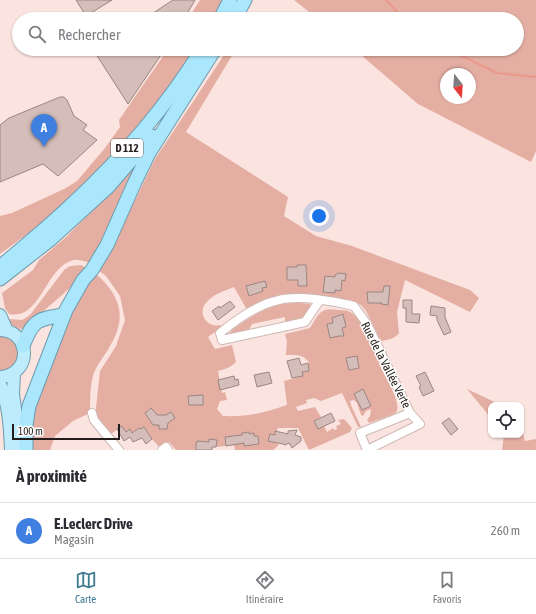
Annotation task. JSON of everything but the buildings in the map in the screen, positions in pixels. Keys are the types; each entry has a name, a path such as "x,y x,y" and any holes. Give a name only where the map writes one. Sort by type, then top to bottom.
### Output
{"highway":[{"path":"224,12 230,0"},
{"path":"238,12 245,0"},
{"name":"D 112","path":"0,267 70,207 125,150 171,95 197,56"},
{"name":"D 112","path":"0,279 51,239 108,187 175,111 211,56"},
{"path":"26,450 26,425 29,406 64,315 83,280 92,270 107,245 149,153 175,111"},
{"path":"0,261 39,234"},
{"path":"23,346 30,330 42,319 49,316 64,315"}],"main road":[{"path":"0,315 4,331 18,338 23,346 23,361 21,366 14,373 0,377"},
{"path":"14,373 13,394 21,450"},
{"path":"0,384 5,396 11,450"}],"street":[{"name":"Rue de la Vallée Verte","path":"320,300 305,322 222,340 220,333 232,322 251,311 279,300 299,298 320,300 354,306 367,324 410,412 420,424 367,450 360,433 410,412"},
{"path":"92,412 94,420 119,450"},
{"path":"162,450 166,447 168,450"}],"shaded area":[{"path":"200,0 224,0 218,12 192,12"},
{"path":"294,0 536,0 536,151 531,162 418,104 362,56 524,56 524,12 309,12"},
{"path":"163,56 191,56 165,92 116,152 80,190 38,226 0,254 0,216 12,213 64,189 77,181 105,148 120,127 119,120"},
{"path":"223,56 232,56 186,132 288,197 284,216 316,236 352,246 470,290 479,298 470,312 405,280 397,312 399,333 393,338 381,341 366,311 361,305 351,300 318,296 247,310 234,287 212,297 203,307 203,315 207,322 220,325 222,327 208,337 215,349 232,345 236,362 228,368 218,371 222,393 225,392 227,400 220,401 217,409 223,416 256,414 287,405 284,381 303,376 302,372 309,371 309,362 301,356 286,355 287,341 285,334 310,328 321,313 332,309 349,311 365,329 381,368 395,395 397,411 394,414 369,423 367,420 370,416 371,409 366,411 363,416 361,415 357,403 354,400 350,401 361,427 358,427 342,393 321,401 314,398 306,400 307,403 296,407 298,411 315,407 321,417 314,421 318,429 324,426 327,432 333,428 334,430 337,429 336,426 341,424 338,420 344,419 352,428 350,432 309,450 298,428 278,428 275,435 270,434 269,441 279,445 273,450 235,450 234,445 216,447 217,440 209,442 198,441 196,444 196,450 176,450 169,442 161,449 144,427 141,429 139,428 133,433 130,430 126,432 122,426 111,434 95,417 100,371 116,346 125,320 120,296 106,276 98,270 108,256 155,159"},
{"path":"138,163 92,264 74,260 64,264 29,309 20,314 9,314 5,308 2,293 33,270 39,260 66,237"},
{"path":"81,265 88,269 78,281 23,329 15,328 8,323 9,319 22,320 30,315 64,270 70,266"},
{"path":"95,273 110,289 119,306 120,316 116,335 96,368 93,376 90,413 73,421 55,436 50,450 30,450 31,416 67,319"},
{"path":"294,302 310,304 311,309 303,319 285,323 285,317 252,324 248,332 231,335 230,333 232,330 268,308"},
{"path":"0,336 8,338 14,342 18,354 14,366 8,370 0,371"},
{"path":"467,389 495,402 488,402 488,414"},
{"path":"524,437 525,441 536,439 536,450 502,450 504,438"}],"waterway":[{"path":"386,0 397,12"},
{"path":"462,56 497,73 536,77"}],"place":[{"name":"E.Leclerc Drive","path":"44,147"}]}
